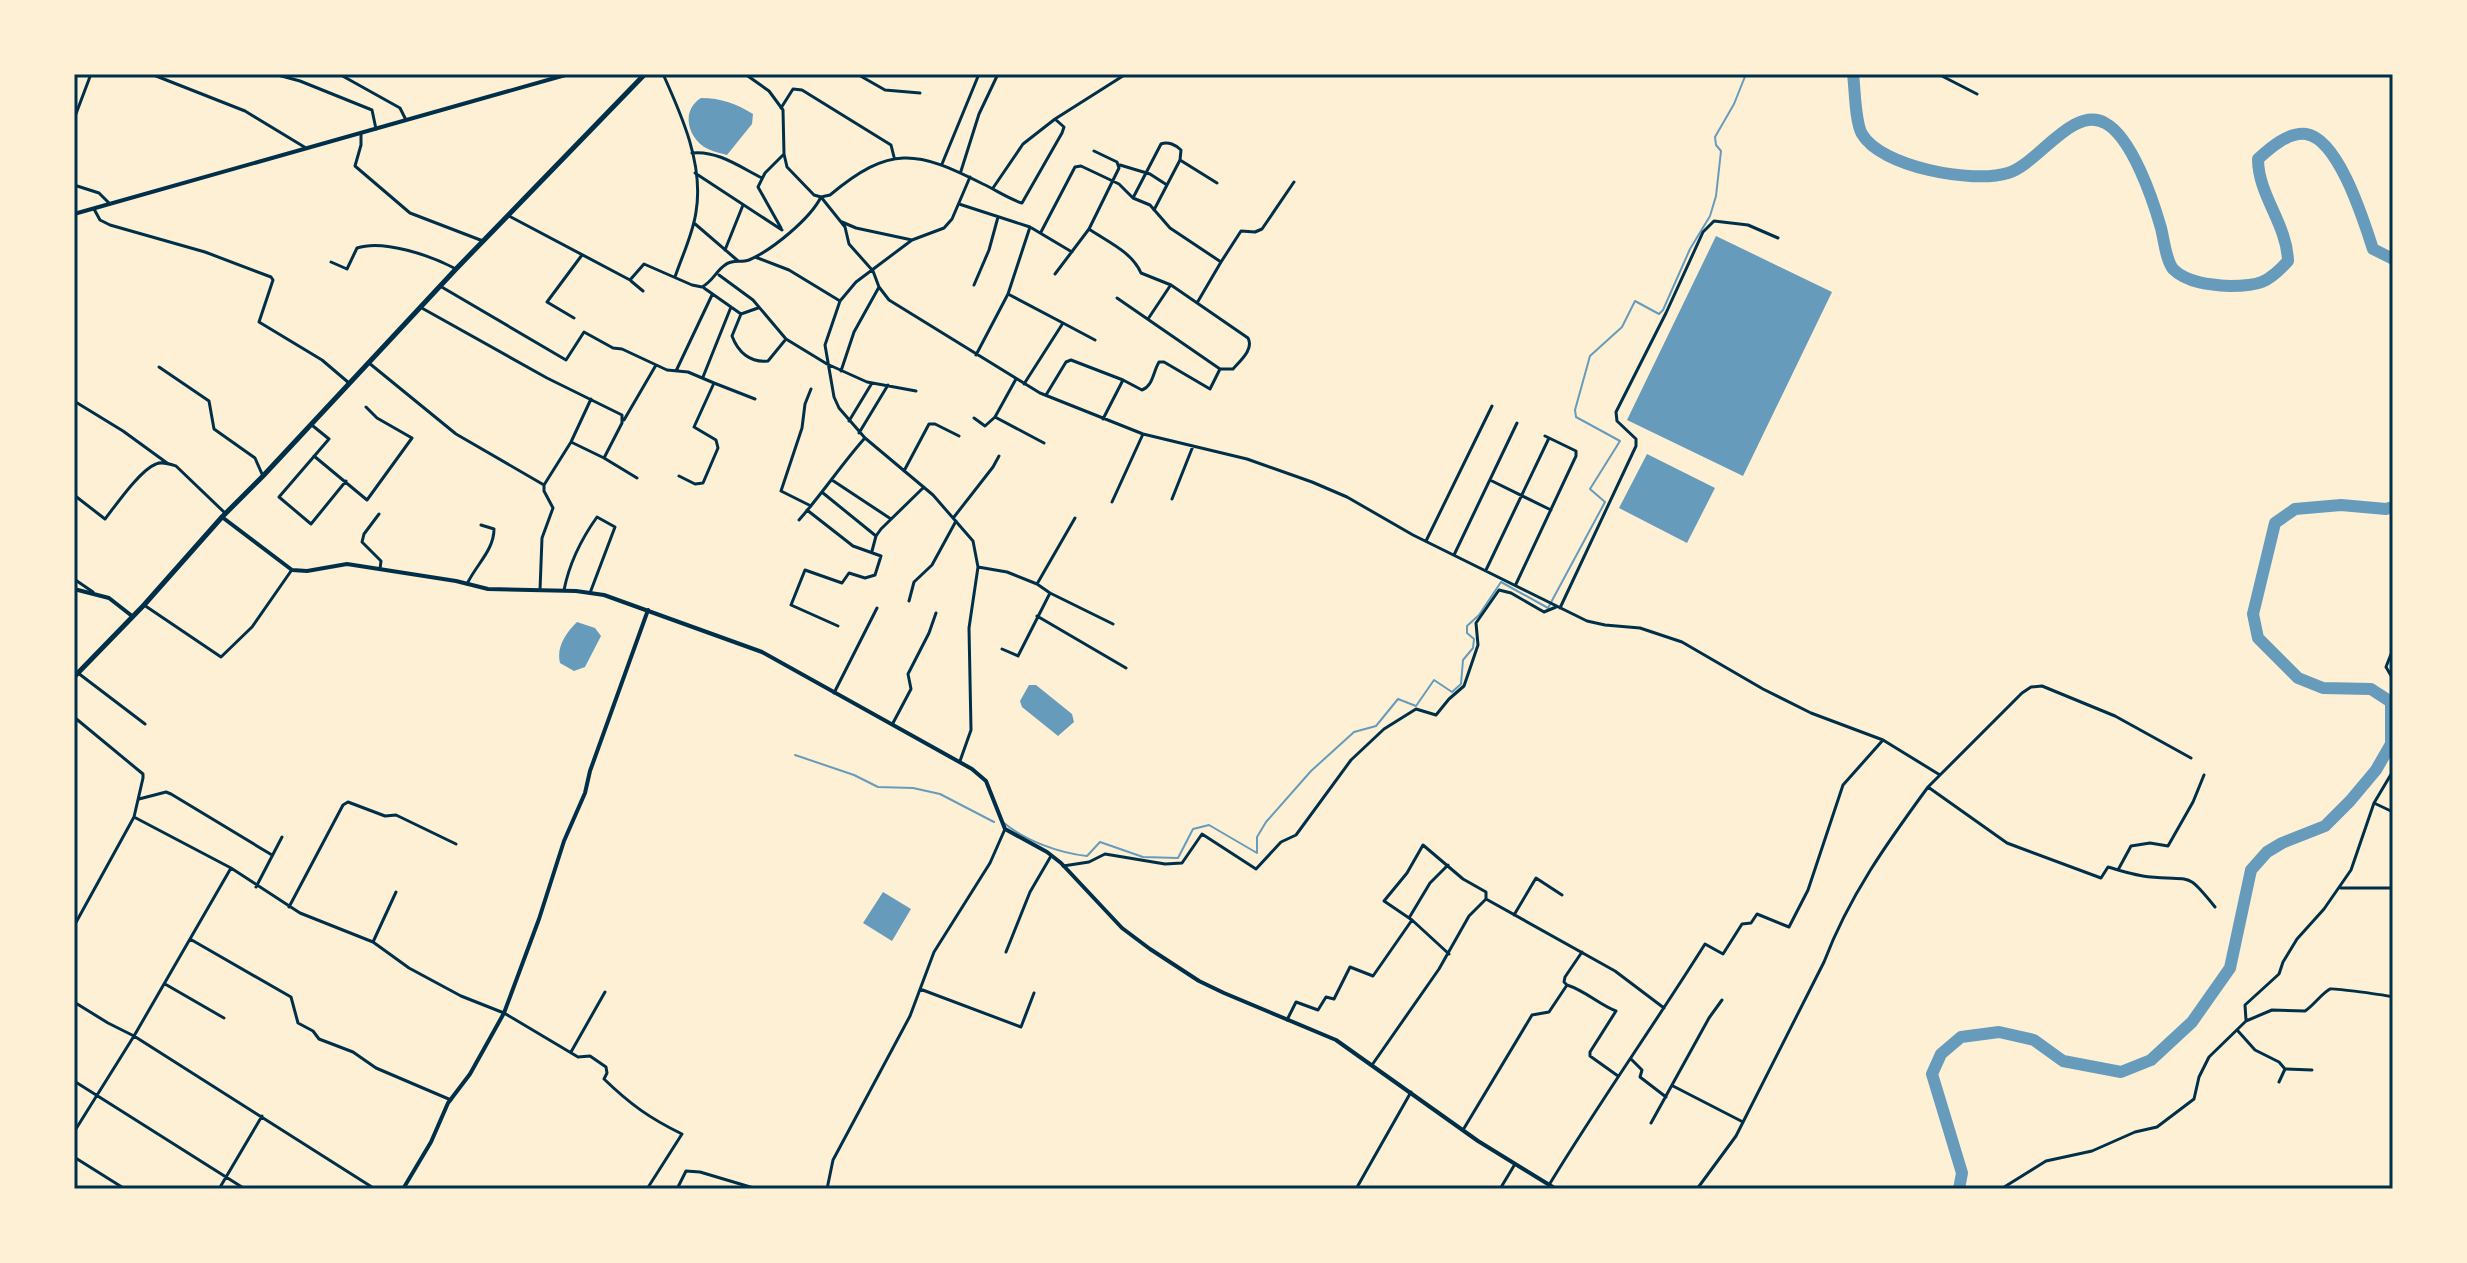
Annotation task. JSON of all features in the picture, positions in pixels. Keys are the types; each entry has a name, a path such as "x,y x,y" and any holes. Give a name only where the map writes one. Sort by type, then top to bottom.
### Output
{"main road":[{"path":"76,675 420,307 645,74"}],"street":[{"path":"74,119 91,74"},
{"path":"151,74 245,111 307,148"},
{"path":"274,74 372,110 376,129"},
{"path":"339,74 400,108 406,120"},
{"path":"74,214 569,74"},
{"path":"663,74 682,116 692,153 697,195 694,222 675,278"},
{"path":"745,74 769,91 781,108 787,167 814,195 821,197 830,195 881,160 894,158 942,164 1022,203 1062,133 1064,127 1055,119"},
{"path":"857,74 885,90 920,93"},
{"path":"942,164 979,74"},
{"path":"961,172 979,114 998,74"},
{"path":"993,188 1023,144 1055,119 1126,74"},
{"path":"1938,74 1977,94"},
{"path":"781,108 793,89 802,90 891,145 894,158"},
{"path":"361,132 355,166 410,213 483,241"},
{"path":"1133,198 1158,149 1165,142 1181,150 1180,160 1154,210"},
{"path":"1094,151 1167,185"},
{"path":"692,153 707,153 733,162 762,178"},
{"path":"784,154 762,178 758,187 784,232"},
{"path":"1180,160 1217,183"},
{"path":"1055,274 1089,229 1120,165"},
{"path":"1041,232 1075,167 1087,168 1119,184 1133,198 1145,202 1170,228 1221,262"},
{"path":"695,173 784,232"},
{"path":"960,761 971,730 969,628 978,567 973,541 924,487 859,433 849,421 834,397 825,345 840,301 856,282 912,240 944,228 959,204 970,177"},
{"path":"1197,303 1241,231 1262,229 1294,182"},
{"path":"74,185 99,193 110,204"},
{"path":"821,197 845,227 849,244 873,271 879,287 889,300 1024,384 1103,420 1143,434 1247,459 1312,482 1347,497 1426,541 1556,606 1596,623 1640,628 1666,635 1787,701 1883,740 1940,775"},
{"path":"702,287 724,265 754,257 784,232 805,220 821,197"},
{"path":"959,204 1030,227 1072,252"},
{"path":"725,250 744,205"},
{"path":"94,209 100,220 110,225 205,252 271,277 271,290 259,322 322,360 349,383"},
{"path":"508,216 630,280 643,291"},
{"path":"974,285 989,250 998,217"},
{"path":"840,221 856,228 912,240"},
{"path":"1063,866 1086,863 1105,854 1165,864 1182,863 1202,834 1256,869 1281,842 1296,835 1351,760 1384,729 1416,709 1439,713 1464,686 1478,645 1476,623 1499,590 1511,593 1544,612 1556,606 1636,446 1636,439 1617,421 1616,412 1703,232 1714,221 1735,221 1778,238"},
{"path":"694,222 739,262"},
{"path":"976,355 1008,294 1030,227"},
{"path":"1089,229 1128,255 1141,273 1171,285 1248,338 1250,347 1233,369 1220,369 1117,298"},
{"path":"331,262 347,269 357,248 375,246 421,254 456,269"},
{"path":"574,318 547,302 582,255"},
{"path":"754,257 789,270 840,301"},
{"path":"630,280 644,264 702,287 741,314"},
{"path":"717,274 744,292 786,339 827,364 872,383 916,391"},
{"path":"1148,319 1171,285"},
{"path":"440,286 566,360 584,332 613,348 656,365 703,377 755,399"},
{"path":"841,372 854,332 879,287"},
{"path":"1008,294 1095,340"},
{"path":"676,371 712,295"},
{"path":"420,307 622,415 622,423"},
{"path":"703,377 731,307"},
{"path":"758,308 741,314 732,336 746,357 768,361 786,339"},
{"path":"1024,384 1063,323"},
{"path":"1046,395 1066,362 1071,360 1142,390 1159,362 1210,389 1220,369"},
{"path":"368,362 456,434 544,485"},
{"path":"604,458 656,365"},
{"path":"159,367 209,401 214,429 255,458 263,476"},
{"path":"974,418 985,426 995,417 1016,379"},
{"path":"1103,420 1123,380"},
{"path":"679,476 695,484 703,483 718,448 716,440 694,427 714,383"},
{"path":"849,421 872,383"},
{"path":"859,433 888,385"},
{"path":"811,389 781,491 811,506"},
{"path":"540,590 542,538 553,508 544,485 571,442 591,399"},
{"path":"74,401 176,466 224,515 292,570 307,571 347,564 488,589 590,593 648,610 762,652 960,761 986,781 1005,829 1051,856 1122,928 1150,949 1199,981 1336,1040 1463,1130 1556,1189"},
{"path":"1426,541 1492,406"},
{"path":"314,456 367,500 412,438 377,418 366,407"},
{"path":"995,417 1044,443"},
{"path":"1454,555 1517,423"},
{"path":"311,424 329,439 279,497 311,524 346,481"},
{"path":"904,471 929,424 959,436"},
{"path":"1112,502 1143,434"},
{"path":"1486,570 1547,437 1571,447 1576,451 1576,456 1516,584"},
{"path":"799,520 865,438"},
{"path":"571,442 637,478"},
{"path":"1172,499 1193,446"},
{"path":"909,601 914,582 932,565 955,520 999,456"},
{"path":"74,495 105,519 140,477 155,464 167,463"},
{"path":"832,480 891,519"},
{"path":"1490,480 1551,510"},
{"path":"872,553 876,536 924,487"},
{"path":"823,493 876,536"},
{"path":"807,510 853,546 881,556 875,575 865,578 849,573 842,583 805,570 791,605 838,626"},
{"path":"379,514 364,534 362,542 381,561 380,570"},
{"path":"564,590 571,566 597,517 615,527 590,593"},
{"path":"1037,584 1075,518"},
{"path":"467,584 490,548 495,533 494,529 481,525"},
{"path":"978,567 1007,572 1037,584 1113,624"},
{"path":"144,605 221,657 252,627 292,570"},
{"path":"74,579 93,592"},
{"path":"74,589 109,598 132,616"},
{"path":"1002,649 1018,656 1050,593"},
{"path":"834,693 877,608"},
{"path":"403,1189 451,1100 470,1074 504,1013 648,610"},
{"path":"893,723 911,689 908,674 936,613"},
{"path":"1037,616 1126,668"},
{"path":"2393,649 2386,667 2393,679"},
{"path":"76,675 145,724"},
{"path":"1697,1189 1736,1136 1862,880 1928,787 2022,693 2031,687 2042,686 2115,716 2191,758"},
{"path":"74,717 143,774 134,817 74,926"},
{"path":"1549,1185 1705,944 1723,954 1742,924 1751,923 1757,914 1789,927 1808,890 1843,785 1883,740"},
{"path":"2246,1021 2245,1005 2279,974 2297,939 2324,909 2351,870 2374,803 2393,771"},
{"path":"2118,870 2131,846 2150,843 2168,846 2204,775"},
{"path":"1928,787 2007,843 2101,878 2108,867 2151,877 2185,877 2198,886 2215,907"},
{"path":"139,799 166,792 171,794 272,855"},
{"path":"289,907 343,805 348,802 385,816 396,815 456,844"},
{"path":"2374,803 2393,812"},
{"path":"134,817 231,868 289,907 373,942 409,968 461,996 504,1013 578,1057 590,1056 606,1067 604,1079 631,1105 682,1134 647,1189"},
{"path":"827,1189 833,1160 894,1047 934,952 983,876 1005,829"},
{"path":"256,887 282,837"},
{"path":"1372,1065 1449,954 1469,916 1486,899 1486,892 1463,879 1423,845 1407,873 1384,901 1410,919 1449,954"},
{"path":"1006,952 1030,892 1051,856"},
{"path":"1287,1020 1296,1002 1318,1010 1326,997 1334,999 1350,967 1373,976 1430,883 1448,865"},
{"path":"74,1132 134,1036 231,868"},
{"path":"1514,915 1536,878 1562,895"},
{"path":"2339,888 2393,888"},
{"path":"373,942 396,892"},
{"path":"1486,899 1615,971 1664,1008"},
{"path":"190,939 291,997 298,1023 313,1031 319,1039 353,1052 376,1068 451,1100"},
{"path":"1582,952 1564,982 1616,1011 1590,1056 1618,1077"},
{"path":"164,984 224,1018"},
{"path":"1463,1130 1532,1015 1549,1012 1567,985"},
{"path":"2001,1189 2046,1161 2092,1151 2135,1132 2157,1127 2194,1099 2199,1077 2209,1057 2246,1021 2272,1010 2305,1011 2335,987 2357,994 2393,997"},
{"path":"920,989 1021,1027 1034,993"},
{"path":"571,1052 605,992"},
{"path":"1651,1123 1722,1000"},
{"path":"74,1002 134,1036 375,1189"},
{"path":"2238,1031 2255,1050 2279,1062 2285,1069 2312,1070"},
{"path":"1631,1059 1642,1070 1640,1077 1666,1097"},
{"path":"2279,1082 2285,1069"},
{"path":"74,1081 245,1189"},
{"path":"1673,1086 1743,1122"},
{"path":"1356,1189 1411,1092"},
{"path":"219,1189 262,1116"},
{"path":"74,1157 125,1189"},
{"path":"1500,1189 1515,1164"},
{"path":"677,1189 686,1171 700,1172 757,1189"}],"water":[{"path":"701,98 728,102 753,114 752,124 727,155 708,149 691,132 690,110"},
{"path":"1716,236 1832,292 1743,476 1627,420"},
{"path":"1647,454 1715,488 1687,543 1619,508"},
{"path":"577,622 595,628 601,636 585,667 574,671 560,663 559,651"},
{"path":"1029,685 1036,685 1072,714 1074,722 1058,736 1022,707 1020,701"},
{"path":"883,892 911,909 892,941 863,923"}],"waterway":[{"path":"1004,823 1043,845 1087,856 1100,842 1143,857 1178,858 1193,829 1209,825 1257,853 1257,837 1266,822 1311,771 1354,732 1376,726 1398,699 1416,706 1434,680 1452,692 1461,684 1463,660 1473,648 1474,639 1467,633 1467,626 1479,615 1501,582 1548,608 1605,502 1590,489 1620,441 1576,417 1575,410 1590,356 1622,327 1635,301 1659,314 1663,310 1690,249 1710,216 1716,196 1721,151 1715,137 1734,104 1746,74"},
{"path":"1853,74 1862,134 1872,146 1888,156 1929,170 1973,176 2008,173 2081,122 2093,120 2105,123 2124,141 2140,170 2173,269 2185,277 2207,284 2256,284 2269,279 2288,261 2283,235 2259,172 2258,159 2286,138 2306,134 2318,139 2339,165 2357,202 2373,249 2393,259"},
{"path":"1959,1189 1962,1173 1932,1074 1941,1054 1961,1037 1999,1032 2034,1040 2063,1061 2121,1072 2151,1060 2192,1022 2230,968 2251,870 2267,852 2282,843 2325,826 2376,770 2391,744 2391,702 2371,689 2323,688 2298,678 2258,638 2253,614 2275,523 2295,509 2341,505 2393,507"},
{"path":"795,755 854,775 878,787 913,788 940,794 994,822"}]}
